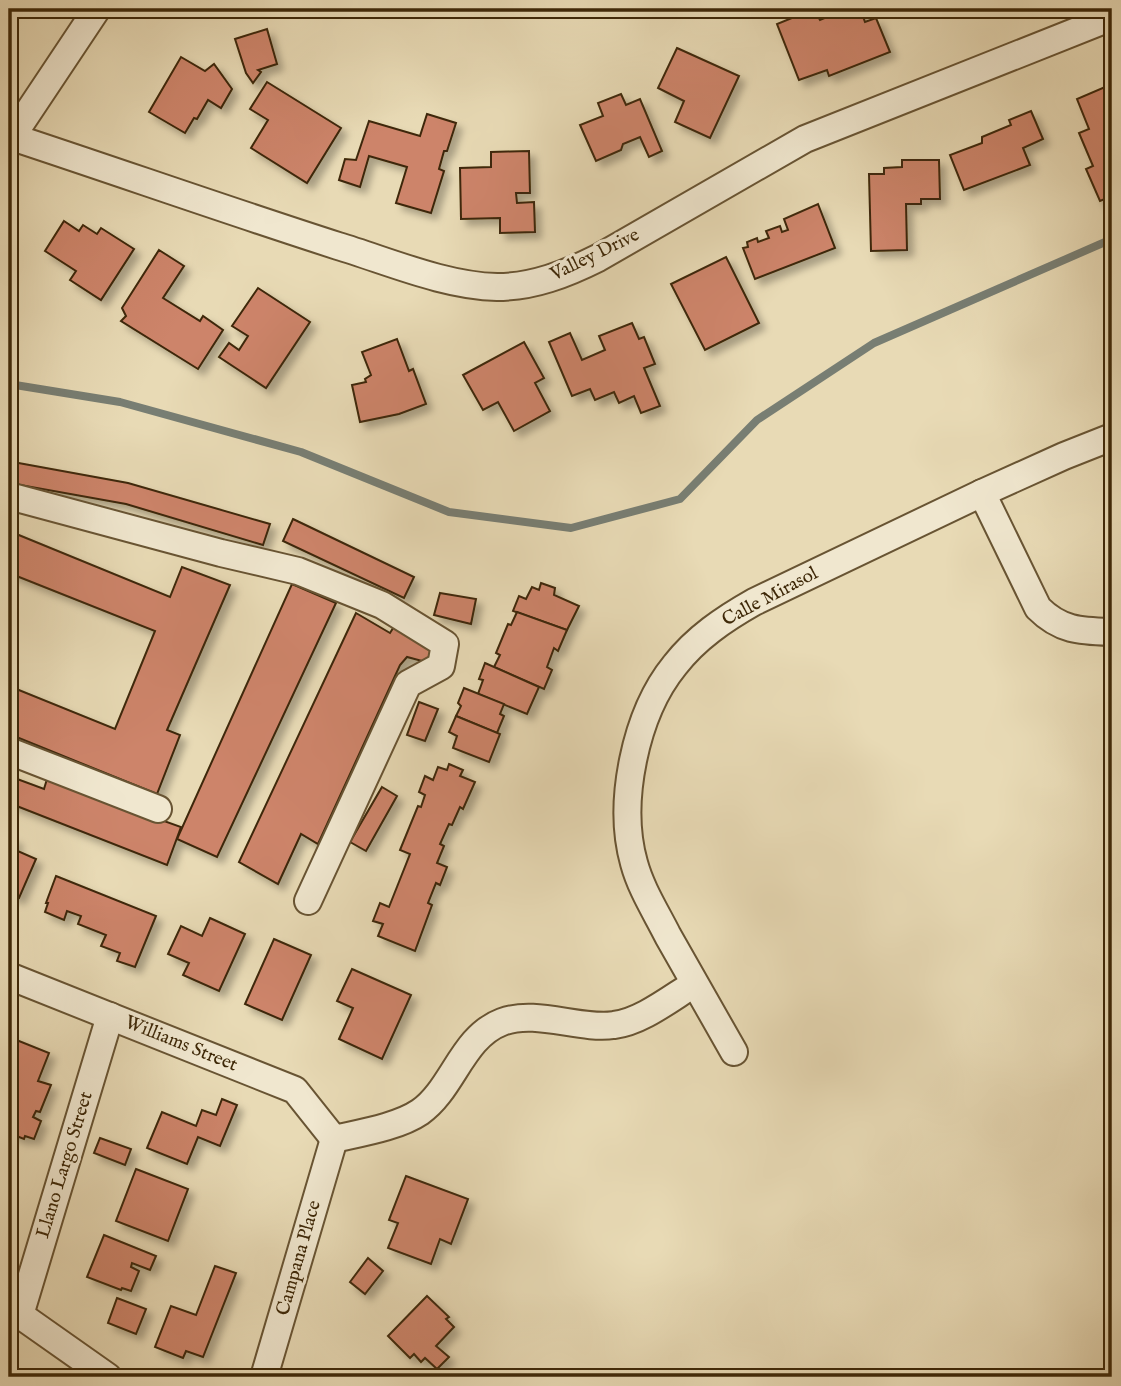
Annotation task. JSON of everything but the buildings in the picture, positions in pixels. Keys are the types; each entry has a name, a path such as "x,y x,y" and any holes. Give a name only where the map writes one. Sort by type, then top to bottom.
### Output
{"street":[{"path":"10,139 97,9"},
{"name":"Valley Drive","path":"10,139 437,277 479,286 522,285 563,274 598,258 805,139 1112,17"},
{"name":"Calle Mirasol","path":"734,1052 643,888 629,837 627,810 634,757 641,731 673,666 692,646 730,616 754,602 1064,456 1112,437"},
{"path":"982,494 1038,608 1047,617 1069,629 1112,632"},
{"path":"9,495 221,553 298,571 382,605 445,644 441,666 408,684 308,901"},
{"path":"9,751 158,809"},
{"name":"Williams Street","path":"9,976 295,1090 334,1139"},
{"path":"334,1139 404,1120 420,1112 432,1101 473,1044 486,1031 502,1022 537,1019 601,1026 618,1025 658,1007 694,984"},
{"name":"Llano Largo Street","path":"14,1312 110,1016"},
{"name":"Campana Place","path":"264,1377 334,1139"},
{"path":"14,1312 108,1377"}],"waterway":[{"path":"9,384 120,402 301,452 449,512 571,528 680,499 757,420 874,343 1112,239"}]}
